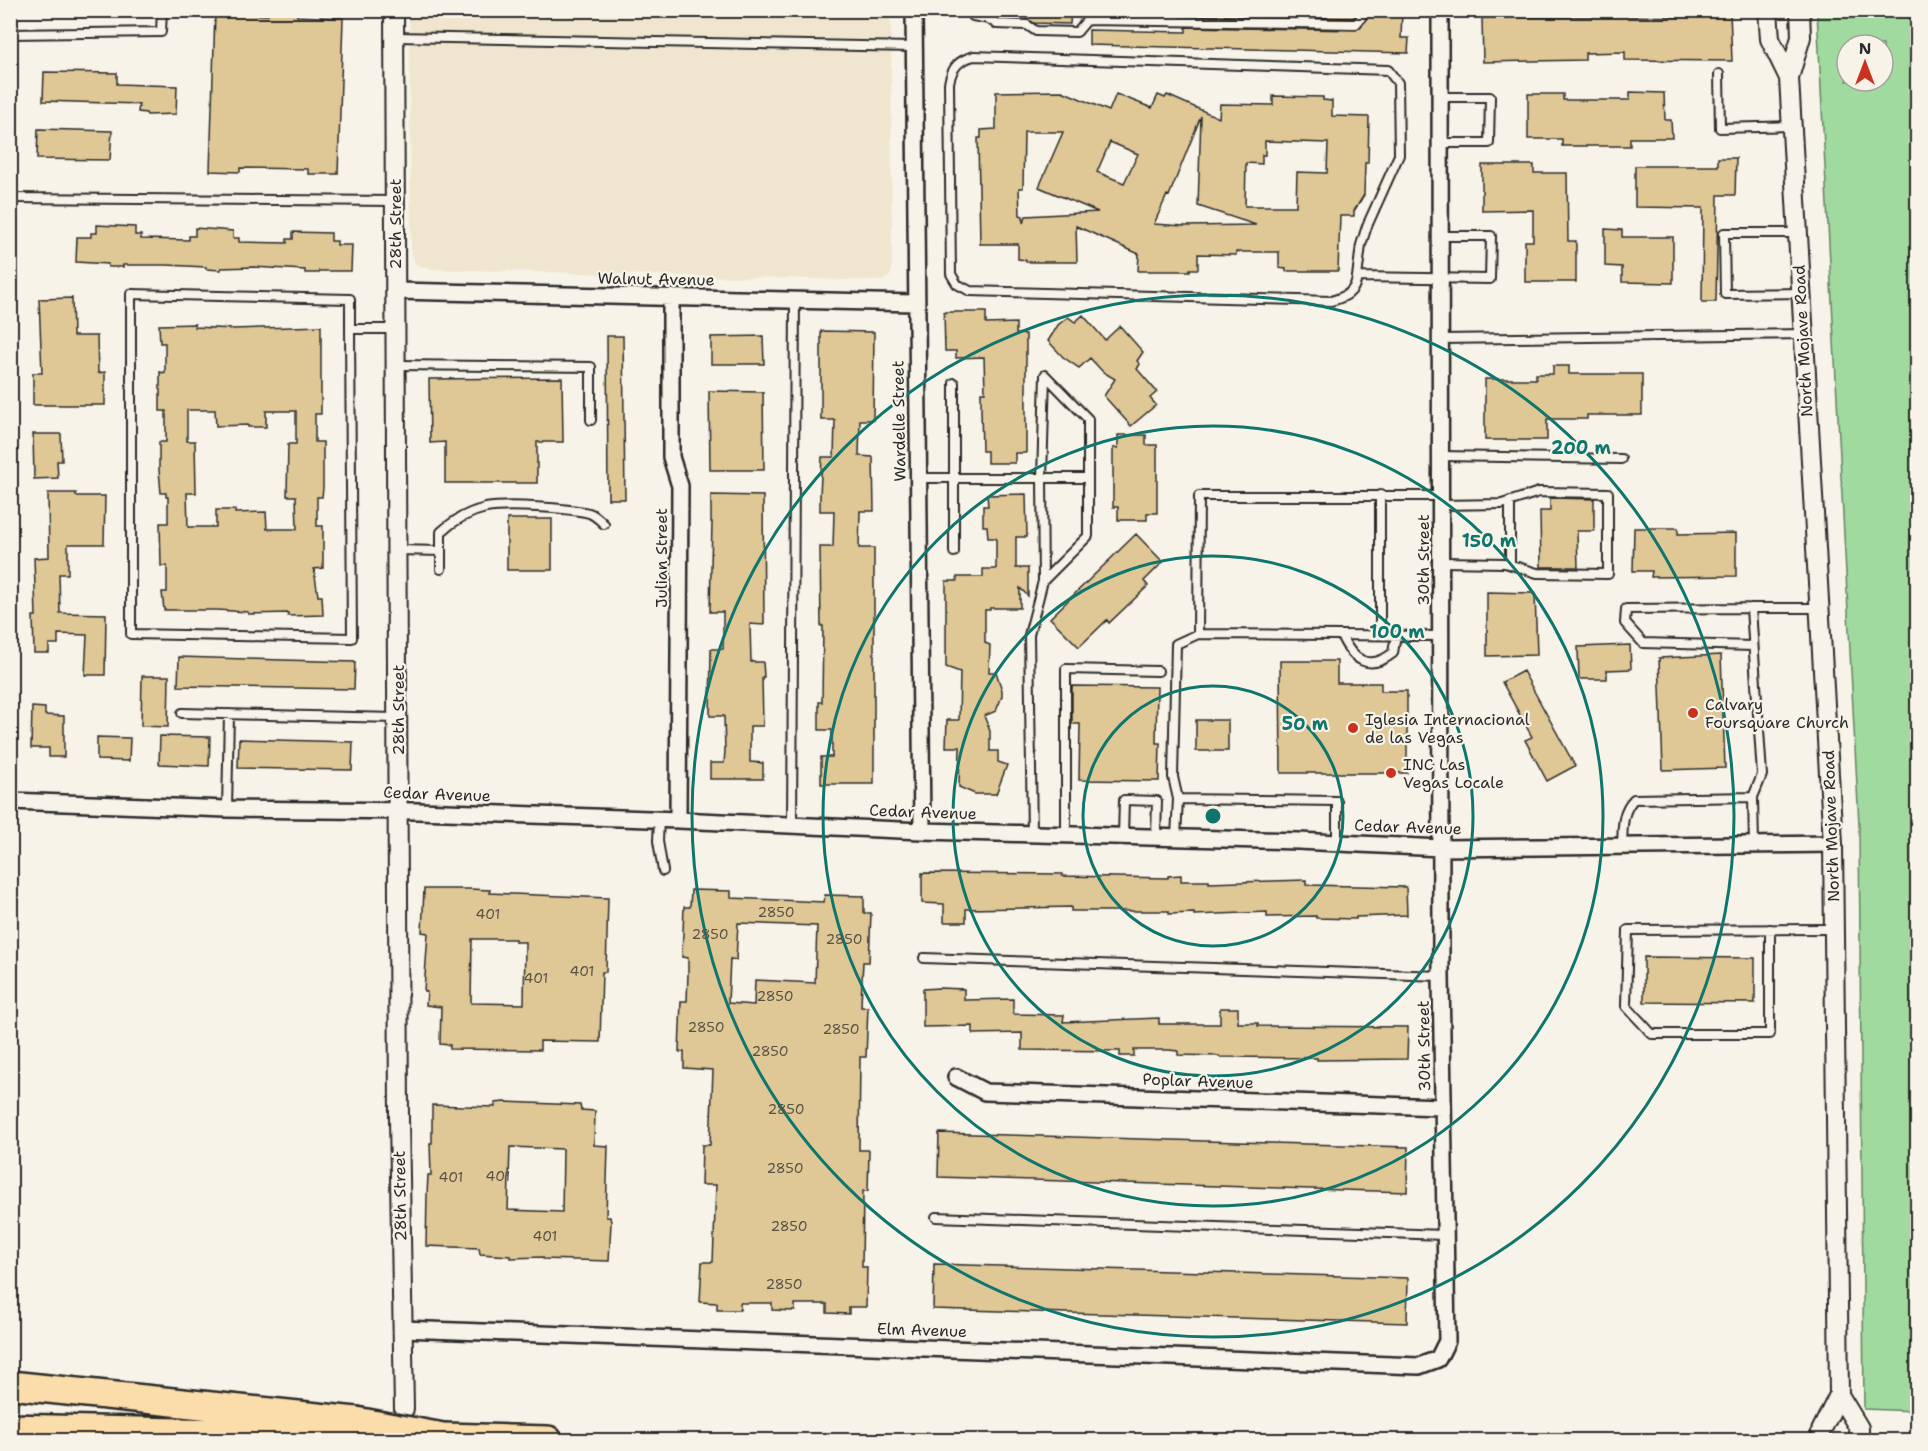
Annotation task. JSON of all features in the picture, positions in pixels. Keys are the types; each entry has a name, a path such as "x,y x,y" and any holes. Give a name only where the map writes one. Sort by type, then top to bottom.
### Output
{"highway":[{"path":"10,1385 356,1429 443,1437 548,1440"},
{"path":"10,1428 356,1429"}],"street":[{"name":"28th Street","path":"393,10 399,1119 404,1409"},
{"name":"Wardelle Street","path":"914,10 915,303 922,831"},
{"name":"30th Street","path":"1438,1359 1447,1341 1441,976 1440,10"},
{"name":"North Mojave Road","path":"1768,10 1770,39 1789,78"},
{"name":"North Mojave Road","path":"1800,10 1801,37 1789,78 1833,844 1839,1395 1821,1431"},
{"name":"Walnut Avenue","path":"395,291 915,303"},
{"name":"Julian Street","path":"671,297 671,457 680,486 678,820"},
{"name":"Cedar Avenue","path":"10,801 659,819 922,831 1176,837 1442,848 1833,844"},
{"name":"Poplar Avenue","path":"956,1077 985,1092 1442,1107"},
{"name":"Elm Avenue","path":"402,1329 1419,1366 1438,1359"},
{"path":"1839,1395 1859,1428 1859,1440"}],"lane":[{"path":"10,34 161,32 162,10"},
{"path":"970,10 973,16 989,19 997,24 1027,25 1036,32 1077,32 1087,20 1356,24 1361,18 1361,10"},
{"path":"1174,10 1174,21"},
{"path":"394,37 914,47"},
{"path":"974,56 1388,70 1398,83 1399,155 1367,226 1361,245 1357,277 1356,286 1346,296 1331,302 970,291 957,284 951,274 949,82 951,70 962,59 974,56"},
{"path":"1719,74 1720,128 1792,126"},
{"path":"1440,97 1490,97 1489,143 1440,143"},
{"path":"10,198 395,201"},
{"path":"1797,233 1724,233 1725,294 1801,293"},
{"path":"1357,277 1490,279 1491,236 1440,236"},
{"path":"131,294 350,298 350,329 352,638 131,634 131,294"},
{"path":"792,825 795,300"},
{"path":"350,329 396,329"},
{"path":"1441,339 1803,334"},
{"path":"396,365 591,367 591,420"},
{"path":"1032,834 1029,635 1043,581 1042,478 1045,375 1088,419 1088,536 1043,581"},
{"path":"954,383 954,552"},
{"path":"1441,456 1621,459"},
{"path":"917,478 1088,478"},
{"path":"1198,634 1199,495 1380,495 1502,504 1539,492 1608,493 1608,574 1538,573 1510,564 1441,562"},
{"path":"1380,495 1380,635"},
{"path":"1510,501 1510,564"},
{"path":"441,569 441,532 470,513 485,508 553,508 588,513 604,524"},
{"path":"397,550 441,551"},
{"path":"1751,608 1762,775 1753,797 1754,845"},
{"path":"1753,646 1643,643 1625,623 1626,609 1819,608"},
{"path":"1176,837 1178,799 1173,777 1176,644 1198,634 1441,636"},
{"path":"1341,635 1346,648 1357,658 1369,663 1384,660 1393,653 1396,635"},
{"path":"1066,835 1066,669 1158,671"},
{"path":"182,713 398,718"},
{"path":"227,808 229,714"},
{"path":"1623,846 1623,821 1627,807 1634,799 1753,797"},
{"path":"1178,799 1337,801 1337,843"},
{"path":"1123,836 1124,800 1146,800 1157,801 1156,837"},
{"path":"659,819 658,841 663,871"},
{"path":"1770,929 1770,1034 1652,1034 1626,1006 1628,930 1770,929 1834,929"},
{"path":"924,958 1441,976"},
{"path":"936,1217 1444,1235"}],"shaded area":[{"path":"409,11 891,11 892,265 890,276 883,281 429,269 416,264 411,253"}],"green space":[{"path":"1817,11 1917,11 1917,1411 1864,1409 1859,825"}],"building":[{"path":"268,10 297,10 297,16 343,18 338,174 308,174 308,169 240,168 240,172 210,171 215,13 268,15"},
{"path":"1026,10 1071,10 1070,24 1034,23 1026,19"},
{"path":"1187,10 1355,10 1355,16 1353,18 1187,15"},
{"path":"1367,10 1402,10 1401,38 1409,38 1408,53 1089,45 1089,30 1186,32 1186,27 1356,30 1366,21"},
{"path":"1730,12 1732,61 1625,60 1625,52 1585,53 1585,60 1483,62 1482,18 1702,17 1702,14"},
{"path":"44,72 117,73 117,84 177,86 176,114 147,115 138,112 139,104 43,101"},
{"path":"1062,91 1109,111 1116,94 1152,108 1158,95 1165,98 1167,95 1219,118 1220,104 1273,105 1273,96 1323,97 1323,100 1332,101 1332,116 1369,117 1368,163 1365,163 1364,195 1354,211 1354,216 1340,216 1338,271 1286,271 1286,269 1279,268 1279,252 1236,252 1236,255 1198,254 1198,269 1190,269 1190,271 1138,271 1139,254 1076,226 1077,262 1026,262 1026,260 1018,259 1018,244 980,244 978,138 981,138 981,130 996,129 996,92","holes":["1201,116 1198,206 1256,225 1154,224 1167,195 1169,196","1024,132 1063,132 1039,187 1098,212 1026,216 1023,223 1023,216 1020,215 1019,188 1023,188","1265,141 1328,143 1327,173 1297,172 1296,206 1245,206 1246,163 1262,164 1262,155 1265,155","1110,142 1138,154 1124,183 1097,172"]},
{"path":"1630,92 1664,93 1665,120 1671,120 1672,138 1630,138 1630,146 1562,146 1562,139 1528,139 1528,94 1563,94 1563,100 1630,100"},
{"path":"38,129 112,131 110,160 37,159"},
{"path":"1718,158 1736,158 1735,195 1718,195 1716,302 1702,302 1703,208 1635,207 1635,166 1718,166"},
{"path":"1482,165 1534,165 1534,173 1567,173 1568,241 1576,241 1576,282 1525,282 1525,241 1533,241 1533,210 1482,211"},
{"path":"97,225 135,227 135,235 141,235 141,239 189,240 189,236 195,236 195,228 233,231 233,238 239,238 239,242 287,243 287,239 293,239 293,232 331,233 331,241 337,241 337,245 352,245 351,271 305,273 305,270 253,267 221,268 221,270 167,265 108,267 108,264 76,262 77,237 91,237 91,233 97,233"},
{"path":"1605,229 1622,230 1622,237 1673,237 1673,283 1622,282 1622,267 1605,266"},
{"path":"72,298 73,336 97,336 98,373 105,372 105,405 33,405 33,373 42,373 39,299"},
{"path":"944,312 986,312 986,324 1016,323 1016,334 1026,334 1026,453 1015,453 1015,463 987,463 987,451 982,451 981,392 985,392 984,357 956,358 956,351 945,351"},
{"path":"1083,315 1105,340 1120,326 1143,352 1137,361 1140,364 1137,369 1157,392 1150,398 1156,405 1131,426 1104,396 1115,379 1103,372 1090,358 1079,368 1063,357 1048,341 1058,325 1068,317 1075,322"},
{"path":"195,324 195,327 234,329 321,326 321,414 315,414 315,442 323,442 323,488 322,497 317,497 317,526 323,526 323,568 314,569 318,596 322,596 323,615 288,616 288,613 248,614 248,612 217,610 164,610 162,592 167,592 167,566 161,566 160,523 168,523 168,497 166,493 161,493 159,470 159,442 166,442 166,411 160,411 160,372 165,373 165,343 160,343 159,325","holes":["187,410 215,410 216,426 248,425 248,427 266,427 266,411 296,411 296,444 288,444 287,496 296,496 297,529 267,529 266,512 235,513 235,510 216,510 216,527 188,527 187,493 196,493 195,441 187,441"]},
{"path":"821,331 874,332 873,420 860,420 859,456 873,457 874,511 860,511 859,548 874,548 874,784 821,784 821,757 832,757 832,730 819,730 819,702 822,702 823,626 821,626 820,547 833,547 834,511 820,511 820,495 822,457 834,457 835,420 821,420"},
{"path":"607,336 623,336 625,499 608,499"},
{"path":"763,336 764,364 711,364 711,337"},
{"path":"1553,366 1569,366 1569,374 1642,374 1642,415 1587,415 1587,419 1547,419 1547,440 1485,440 1485,379 1536,379 1536,374 1553,374"},
{"path":"562,378 563,442 537,442 537,483 445,483 445,442 430,443 429,379"},
{"path":"709,391 763,392 764,470 710,470"},
{"path":"33,434 61,434 62,461 57,461 58,478 34,479"},
{"path":"1118,435 1146,435 1146,445 1157,445 1157,513 1147,513 1147,520 1118,520 1118,507 1113,507 1113,448 1118,448"},
{"path":"48,493 105,496 104,544 68,544 68,574 59,574 60,613 106,614 105,675 85,675 87,635 58,634 58,644 49,644 49,653 34,653 33,616 36,616 34,558 49,557"},
{"path":"1026,494 1027,537 1016,537 1016,568 1028,568 1028,596 1020,588 1020,608 985,610 985,643 990,645 989,672 996,672 1002,696 996,711 984,716 990,731 990,751 998,751 998,762 1007,765 996,794 975,794 959,787 960,747 946,747 947,720 959,720 960,672 946,667 946,581 957,581 957,577 983,577 983,569 996,569 996,538 988,538 987,526 983,526 983,506 988,506 987,495"},
{"path":"711,495 763,496 764,625 750,624 751,662 763,662 763,726 750,726 750,762 763,763 763,779 710,779 710,763 724,763 725,751 724,716 710,716 711,649 723,649 723,612 710,612"},
{"path":"1550,498 1594,499 1594,531 1577,531 1578,567 1541,567 1540,511 1550,511"},
{"path":"507,519 552,519 552,570 507,570"},
{"path":"1634,528 1678,528 1678,534 1736,533 1736,576 1651,577 1652,571 1633,571"},
{"path":"1136,534 1163,562 1144,581 1148,586 1109,623 1107,620 1079,647 1050,618"},
{"path":"1487,592 1535,593 1537,655 1487,656"},
{"path":"1630,645 1631,669 1607,670 1607,679 1579,679 1578,647"},
{"path":"1721,655 1725,768 1663,770 1659,658"},
{"path":"179,657 355,662 354,689 178,686"},
{"path":"1280,661 1337,661 1337,683 1381,683 1381,691 1407,691 1407,773 1281,773"},
{"path":"1523,671 1575,766 1547,781 1525,740 1532,737 1502,682"},
{"path":"142,676 169,676 168,727 141,726"},
{"path":"1072,686 1157,687 1156,743 1160,743 1159,781 1079,780 1080,724 1072,724"},
{"path":"32,707 45,708 45,715 64,716 64,757 49,757 49,748 31,748"},
{"path":"1196,720 1228,720 1228,751 1196,751"},
{"path":"160,736 210,737 209,766 159,764"},
{"path":"97,737 130,738 129,761 97,760"},
{"path":"239,739 353,742 352,770 238,768"},
{"path":"922,873 1062,874 1062,876 1168,878 1168,876 1181,875 1181,881 1209,881 1209,883 1306,880 1306,885 1406,887 1407,915 1356,917 1356,919 1316,918 1316,916 1267,917 1267,912 1194,915 1194,913 1169,914 1169,911 1071,911 1071,907 966,909 966,922 944,922 944,904 922,903"},
{"path":"424,889 490,890 489,893 608,898 606,972 602,972 600,1042 540,1041 540,1050 450,1049 450,1045 440,1044 441,1007 426,1005 427,992 424,991 428,933 422,932","holes":["472,939 515,939 515,942 525,942 524,1004 471,1003"]},
{"path":"691,890 731,891 731,898 824,902 825,895 864,896 864,913 871,913 869,962 863,962 861,1007 868,1007 866,1057 860,1057 859,1150 869,1150 868,1191 863,1191 862,1267 867,1267 866,1307 849,1307 849,1314 827,1313 827,1304 795,1304 795,1311 772,1310 772,1303 740,1303 740,1310 717,1310 717,1303 700,1302 702,1262 713,1262 716,1185 701,1185 702,1145 710,1145 713,1070 684,1068 684,1052 679,1052 681,1001 687,1001 688,974 688,958 682,957 684,907 690,907","holes":["738,923 817,926 815,983 755,980 754,1005 728,1003 730,959 736,960"]},
{"path":"1644,957 1755,958 1755,1003 1644,1002"},
{"path":"923,989 964,989 964,1000 1013,999 1013,1014 1064,1015 1063,1022 1159,1018 1159,1024 1220,1024 1220,1008 1238,1008 1238,1023 1258,1023 1258,1026 1408,1027 1407,1059 1317,1060 1317,1058 1219,1057 1178,1055 1178,1051 1169,1050 1134,1050 1134,1056 1120,1056 1120,1051 1022,1050 1022,1033 973,1034 973,1026 923,1027"},
{"path":"495,1103 580,1105 581,1110 595,1111 594,1145 608,1146 606,1217 610,1217 611,1222 609,1261 543,1259 543,1257 510,1258 510,1256 480,1254 479,1248 426,1246 428,1175 431,1175 432,1105 495,1107","holes":["510,1147 563,1149 562,1212 508,1210"]},
{"path":"939,1133 1408,1147 1407,1192 938,1177"},
{"path":"934,1264 1408,1278 1407,1323 933,1309"}],"place":[{"name":"Calvary Foursquare Church","path":"1693,713"},
{"name":"Iglesia Internacional de las Vegas","path":"1353,728"},
{"name":"INC Las Vegas Locale","path":"1391,773"}]}
